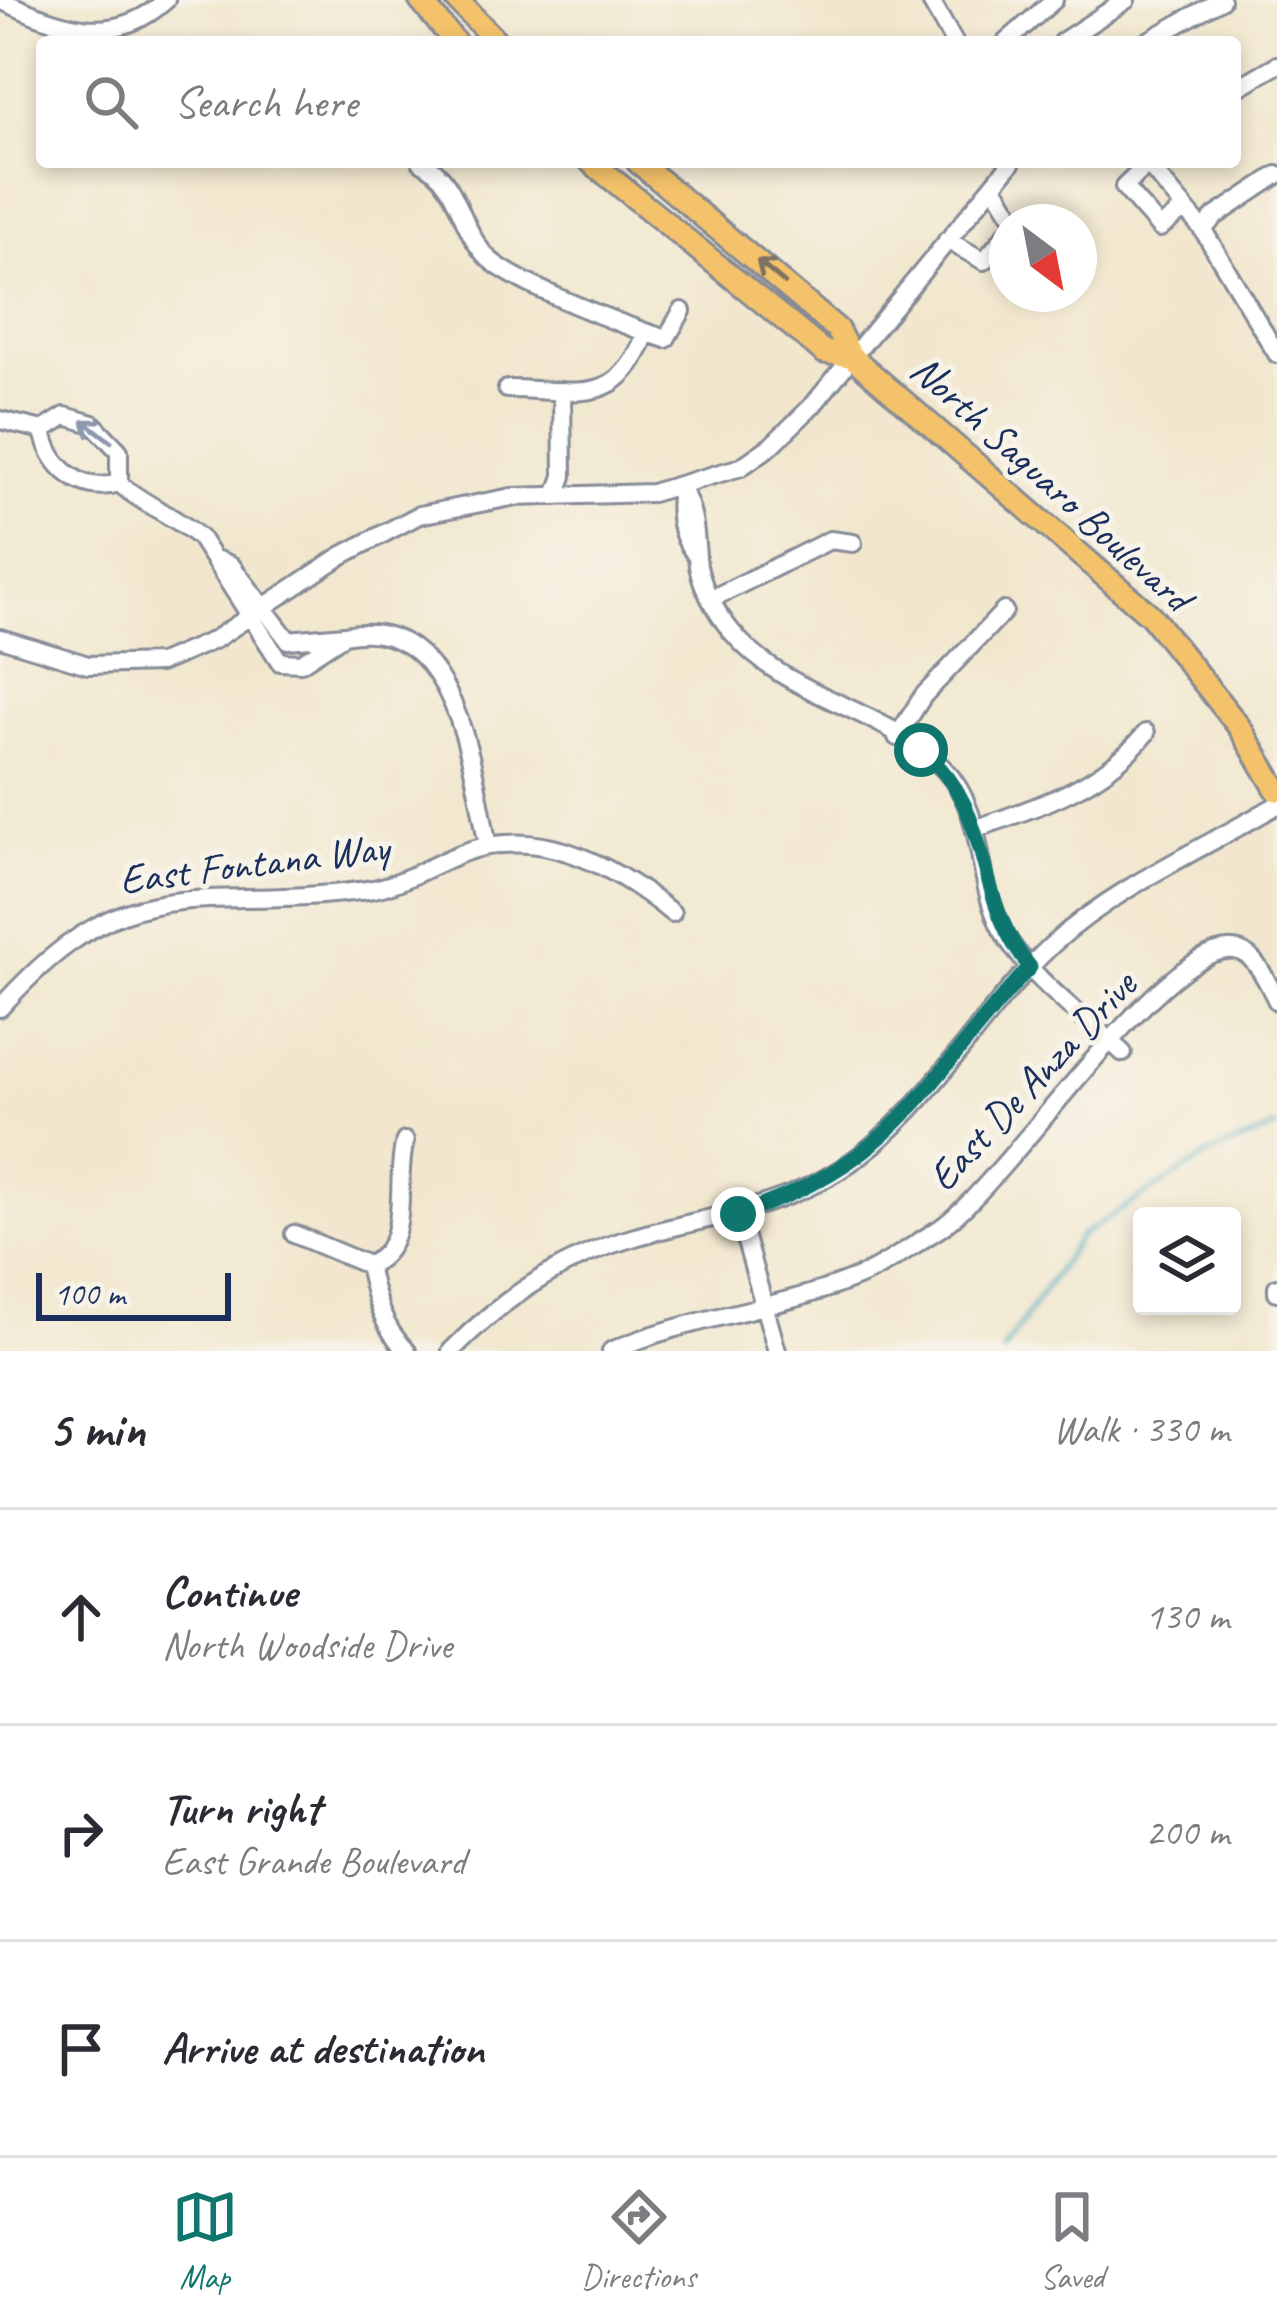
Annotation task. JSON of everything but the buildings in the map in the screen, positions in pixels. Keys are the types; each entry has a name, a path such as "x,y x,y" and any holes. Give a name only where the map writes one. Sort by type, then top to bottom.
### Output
{"main road":[{"path":"420,0 450,36"},
{"path":"457,0 491,36"},
{"name":"North Saguaro Boulevard","path":"599,168 824,352 851,356"},
{"name":"North Saguaro Boulevard","path":"645,168 837,329 851,356 1151,616 1240,728 1277,790"}],"street":[{"path":"0,0 58,26 98,32 129,24 166,0"},
{"path":"930,0 951,36"},
{"path":"1013,36 1054,0"},
{"path":"1068,36 1099,7 1126,0"},
{"path":"1157,36 1221,0"},
{"path":"1241,85 1277,64"},
{"path":"428,168 445,182 472,236 505,272 666,339 682,311"},
{"path":"0,638 88,665 137,666 180,657 341,556 419,515 467,502 681,488 756,458 801,418 1007,168"},
{"path":"1142,168 1124,187 1160,228 1185,208"},
{"path":"1151,168 1204,230 1277,354"},
{"path":"1204,230 1214,217 1277,175"},
{"path":"993,185 1005,204"},
{"path":"947,240 985,262 989,257"},
{"path":"507,389 608,387 622,380 646,333"},
{"path":"556,496 563,476 557,391"},
{"path":"0,420 43,430 65,416 93,424 122,458 119,483"},
{"path":"43,430 50,454 66,473 91,486 119,483 146,507 184,523 218,560 231,566 269,652 292,664 325,652 344,635"},
{"path":"681,488 678,509 687,544 696,555 711,599 750,652 796,685 897,737 944,768 977,828 994,911 1030,967 1123,1053"},
{"path":"711,599 830,540 853,544"},
{"path":"897,737 923,696 1004,611"},
{"path":"255,613 294,643 370,633 394,639 441,681 466,734 488,846"},
{"path":"292,664 294,643"},
{"path":"977,828 1091,781 1127,757 1147,733"},
{"path":"451,1351 504,1303 565,1264 638,1236 738,1214 824,1180 880,1140 919,1103 1030,967 1090,914 1277,805"},
{"name":"East Fontana Way","path":"0,1008 54,951 126,909 366,890 418,876 488,846 548,846 582,857 616,872 672,913"},
{"name":"East De Anza Drive","path":"610,1351 676,1327 766,1306 866,1274 943,1227 1003,1172 1108,1039 1151,996 1226,950 1250,956 1277,1001"},
{"path":"368,1265 395,1245 397,1169 405,1142"},
{"path":"738,1214 777,1351"},
{"path":"294,1234 368,1265"},
{"path":"368,1265 390,1334 407,1351"}],"waterway":[{"path":"1003,1351 1080,1236 1210,1154 1277,1127"}],"route":[{"path":"738,1214 824,1180 880,1140 919,1103 1030,967 994,911 977,828 964,796 944,768 921,750"}]}
